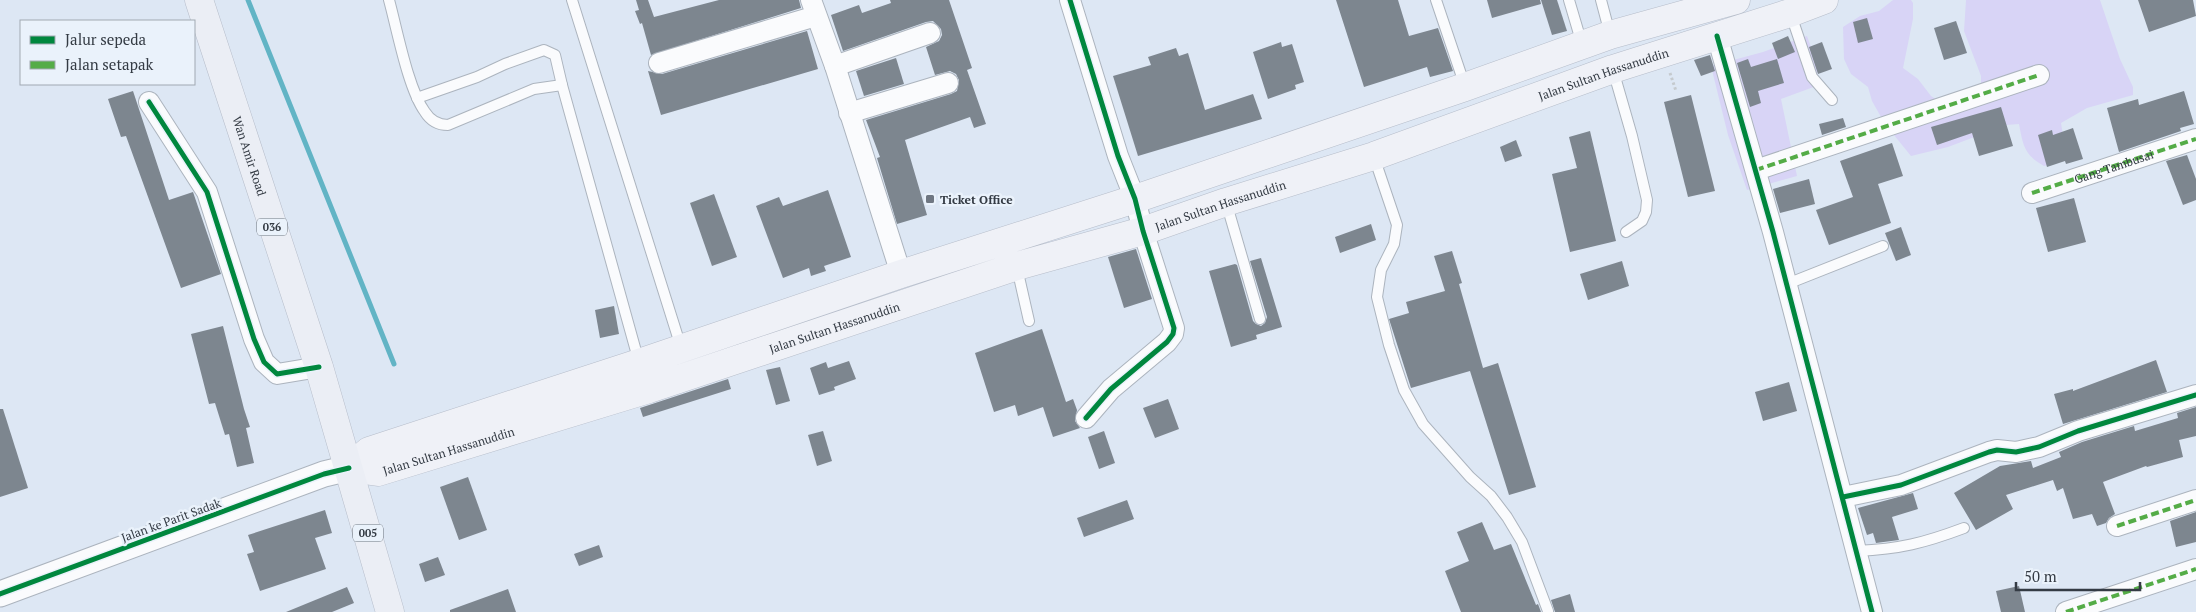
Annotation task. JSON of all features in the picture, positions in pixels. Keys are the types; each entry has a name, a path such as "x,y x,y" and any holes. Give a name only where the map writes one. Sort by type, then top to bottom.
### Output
{"highway":[{"name":"Wan Amir Road","path":"199,0 319,367 347,461"},
{"name":"005","path":"347,461 390,612"}],"main road":[{"name":"Jalan Sultan Hassanuddin","path":"347,461 901,274 1135,199 1465,87 1610,35 1701,5 1736,0"},
{"name":"Jalan Sultan Hassanuddin","path":"347,461 378,472 649,389 692,373 1017,266 1142,231 1226,202 1374,156 1613,69 1790,13 1819,1"},
{"path":"682,349 692,373"},
{"path":"639,363 649,389"}],"street":[{"path":"1070,0 1118,156 1135,199 1142,231 1174,328 1173,334 1167,342 1111,389 1086,418"},
{"path":"660,62 813,8 835,66 901,274"},
{"path":"835,66 930,33"},
{"path":"1717,36 1787,284 1872,612"},
{"path":"1756,170 2039,75"},
{"path":"849,113 948,83"},
{"path":"149,102 207,192 254,338 264,362 277,374 319,367"},
{"name":"Gang Tambusai","path":"2032,194 2101,169 2196,139"},
{"path":"1843,497 1901,485 1989,452 1998,450 2016,452 2039,447 2078,431 2196,395"},
{"name":"Jalan ke Parit Sadak","path":"0,594 324,474 347,461"},
{"path":"2117,526 2196,500"},
{"path":"2066,612 2196,569"}],"lane":[{"path":"389,0 417,98 425,112 433,121 441,125 448,124 534,89 562,85"},
{"path":"572,0 682,349"},
{"path":"1436,0 1465,87"},
{"path":"1569,0 1582,46"},
{"path":"1601,0 1610,35"},
{"path":"1790,13 1809,71 1832,100"},
{"path":"417,98 477,77 505,64 544,50 555,55 639,363"},
{"path":"1613,69 1632,136 1647,200 1646,212 1642,221 1626,232"},
{"path":"1374,156 1397,225 1394,244 1381,270 1377,297 1389,345 1404,390 1424,424 1465,472 1491,496 1507,517 1522,542 1548,611"},
{"path":"1226,202 1260,319"},
{"path":"1787,284 1883,246"},
{"path":"1017,266 1029,321"},
{"path":"1857,551 1894,549 1926,542 1964,528"}],"shaded area":[{"path":"1893,0 1911,0 1913,3 1913,19 1903,68 1918,79 1931,96 1937,100 1981,89 1981,76 1964,31 1966,0 2100,0 2120,59 2133,87 2133,95 2087,108 2061,123 2065,148 2058,162 2044,166 2028,153 2019,124 2006,125 1948,147 1911,156 1885,124 1872,101 1868,87 1851,74 1844,59 1843,27 1860,16 1879,11"},
{"path":"1807,36 1816,61 1819,85 1781,99 1797,176 1747,190 1728,135 1711,66 1763,52"}],"building":[{"path":"636,0 648,0 654,17 719,0 799,0 801,8 651,55 642,23 640,24 635,11 639,10"},
{"path":"890,0 949,0 972,68 967,70 986,124 974,128 970,117 905,140 927,215 897,224 877,158 880,157 866,120 951,94 957,91 959,80 956,74 950,71 935,75 926,47 939,41 942,35 941,29 933,21 843,51 831,15 859,5 862,13 891,3"},
{"path":"1336,0 1398,0 1409,36 1438,28 1453,71 1430,77 1427,67 1364,87"},
{"path":"1487,0 1540,0 1541,4 1492,18"},
{"path":"1541,0 1557,0 1567,31 1552,35"},
{"path":"2138,0 2193,0 2196,16 2149,32"},
{"path":"1867,18 1873,39 1858,43 1853,22"},
{"path":"1956,21 1967,53 1944,60 1934,28"},
{"path":"807,31 818,69 661,115 648,71 662,74"},
{"path":"1788,36 1795,52 1778,59 1772,43"},
{"path":"1281,42 1282,47 1292,44 1304,82 1295,85 1296,89 1268,99 1253,52"},
{"path":"1822,42 1832,69 1818,74 1809,47"},
{"path":"1176,48 1179,56 1188,53 1205,110 1253,94 1262,119 1138,156 1113,76 1151,65 1148,57"},
{"path":"1710,55 1715,71 1701,76 1694,60"},
{"path":"896,58 904,84 864,96 856,71"},
{"path":"1748,59 1751,67 1777,59 1784,83 1758,91 1761,103 1750,107 1737,63"},
{"path":"133,91 169,200 193,192 221,274 181,288 126,136 121,137 108,99"},
{"path":"2184,91 2194,124 2180,128 2181,131 2119,152 2107,108 2138,99 2139,105"},
{"path":"1691,95 1715,191 1688,197 1664,102"},
{"path":"2001,107 2013,146 1979,156 1972,133 1937,145 1931,127"},
{"path":"1843,118 1846,127 1822,135 1819,124"},
{"path":"2073,128 2083,159 2066,164 2065,161 2047,167 2038,135 2052,130 2053,135"},
{"path":"1590,131 1616,241 1570,252 1552,174 1577,168 1569,137"},
{"path":"1516,140 1522,156 1505,162 1500,147"},
{"path":"1892,143 1903,176 1878,184 1891,223 1829,245 1816,210 1853,197 1840,161"},
{"path":"2187,155 2196,179 2196,200 2183,205 2166,161"},
{"path":"1809,179 1815,204 1780,213 1773,189"},
{"path":"828,190 851,257 824,266 826,271 811,276 809,268 783,278 756,206 779,197 783,206"},
{"path":"714,194 737,257 712,266 690,203"},
{"path":"2074,198 2086,242 2048,252 2036,208"},
{"path":"1371,224 1376,240 1340,253 1335,237"},
{"path":"1901,227 1911,255 1896,261 1885,233"},
{"path":"1136,249 1152,299 1124,308 1108,257"},
{"path":"1452,251 1462,283 1459,284 1483,368 1498,363 1536,487 1509,495 1470,371 1411,388 1389,319 1409,313 1406,302 1445,291 1434,256"},
{"path":"1261,258 1282,327 1256,335 1257,339 1231,347 1209,271 1237,265 1253,321 1261,326 1265,323 1267,317 1250,261"},
{"path":"1622,261 1629,286 1588,300 1580,274"},
{"path":"614,306 619,334 600,338 595,310"},
{"path":"223,326 250,427 246,428 254,463 237,467 229,434 225,435 215,403 209,404 191,334"},
{"path":"1042,329 1066,402 1073,399 1077,410 1075,421 1080,428 1053,437 1043,407 1018,416 1015,405 994,412 975,353"},
{"path":"2156,360 2167,392 2063,424 2054,394 2073,389 2073,391"},
{"path":"849,361 856,379 834,387 835,390 819,395 810,368 826,362 828,368"},
{"path":"780,367 790,401 776,405 766,370"},
{"path":"728,379 731,389 643,417 640,408"},
{"path":"1789,382 1797,411 1763,421 1755,392"},
{"path":"1168,399 1179,429 1155,438 1143,408"},
{"path":"2196,407 2196,436 2179,440 2183,457 2146,466 2103,482 2115,514 2106,523 2097,526 2092,514 2073,519 2063,488 2057,491 2053,480 2006,495 2013,509 1976,530 1954,493 2000,466 2031,461 2033,468 2061,457 2059,452 2082,442 2134,426 2135,431 2178,418 2177,413"},
{"path":"0,409 3,409 28,488 0,497"},
{"path":"823,431 832,461 817,466 808,435"},
{"path":"1104,431 1115,463 1099,469 1088,437"},
{"path":"468,477 487,530 459,540 440,487"},
{"path":"1913,493 1918,509 1892,517 1899,540 1876,543 1873,533 1867,535 1858,508"},
{"path":"1127,500 1134,519 1084,537 1077,518"},
{"path":"325,510 332,533 315,538 326,569 260,591 247,554 254,552 248,535"},
{"path":"2196,512 2196,542 2176,547 2170,521"},
{"path":"1482,522 1494,550 1511,544 1536,605 1538,604 1541,612 1461,612 1445,571 1469,561 1457,532"},
{"path":"599,545 603,557 579,566 574,554"},
{"path":"438,557 445,575 425,582 419,564"},
{"path":"2019,586 2025,612 2001,612 1996,591"},
{"path":"347,587 354,603 332,612 286,612"},
{"path":"508,589 516,612 450,612 450,610"},
{"path":"1570,594 1575,612 1555,612 1551,600"}],"waterway":[{"path":"248,0 394,364"}],"marked path":[{"path":"1756,170 2039,75"},
{"path":"2032,193 2196,139"},
{"path":"2117,526 2196,500"},
{"path":"2066,612 2196,569"}],"cycle path":[{"path":"1070,0 1118,156 1135,199 1143,231 1174,328 1173,334 1167,342 1111,389 1086,418"},
{"path":"1717,36 1773,232 1872,612"},
{"path":"149,102 207,192 254,339 264,362 277,374 319,367"},
{"path":"1843,497 1901,485 1989,452 1997,450 2016,452 2039,447 2078,431 2196,395"},
{"path":"0,594 324,474 349,468"}],"place":[{"name":"Ticket Office","path":"930,199"}]}
